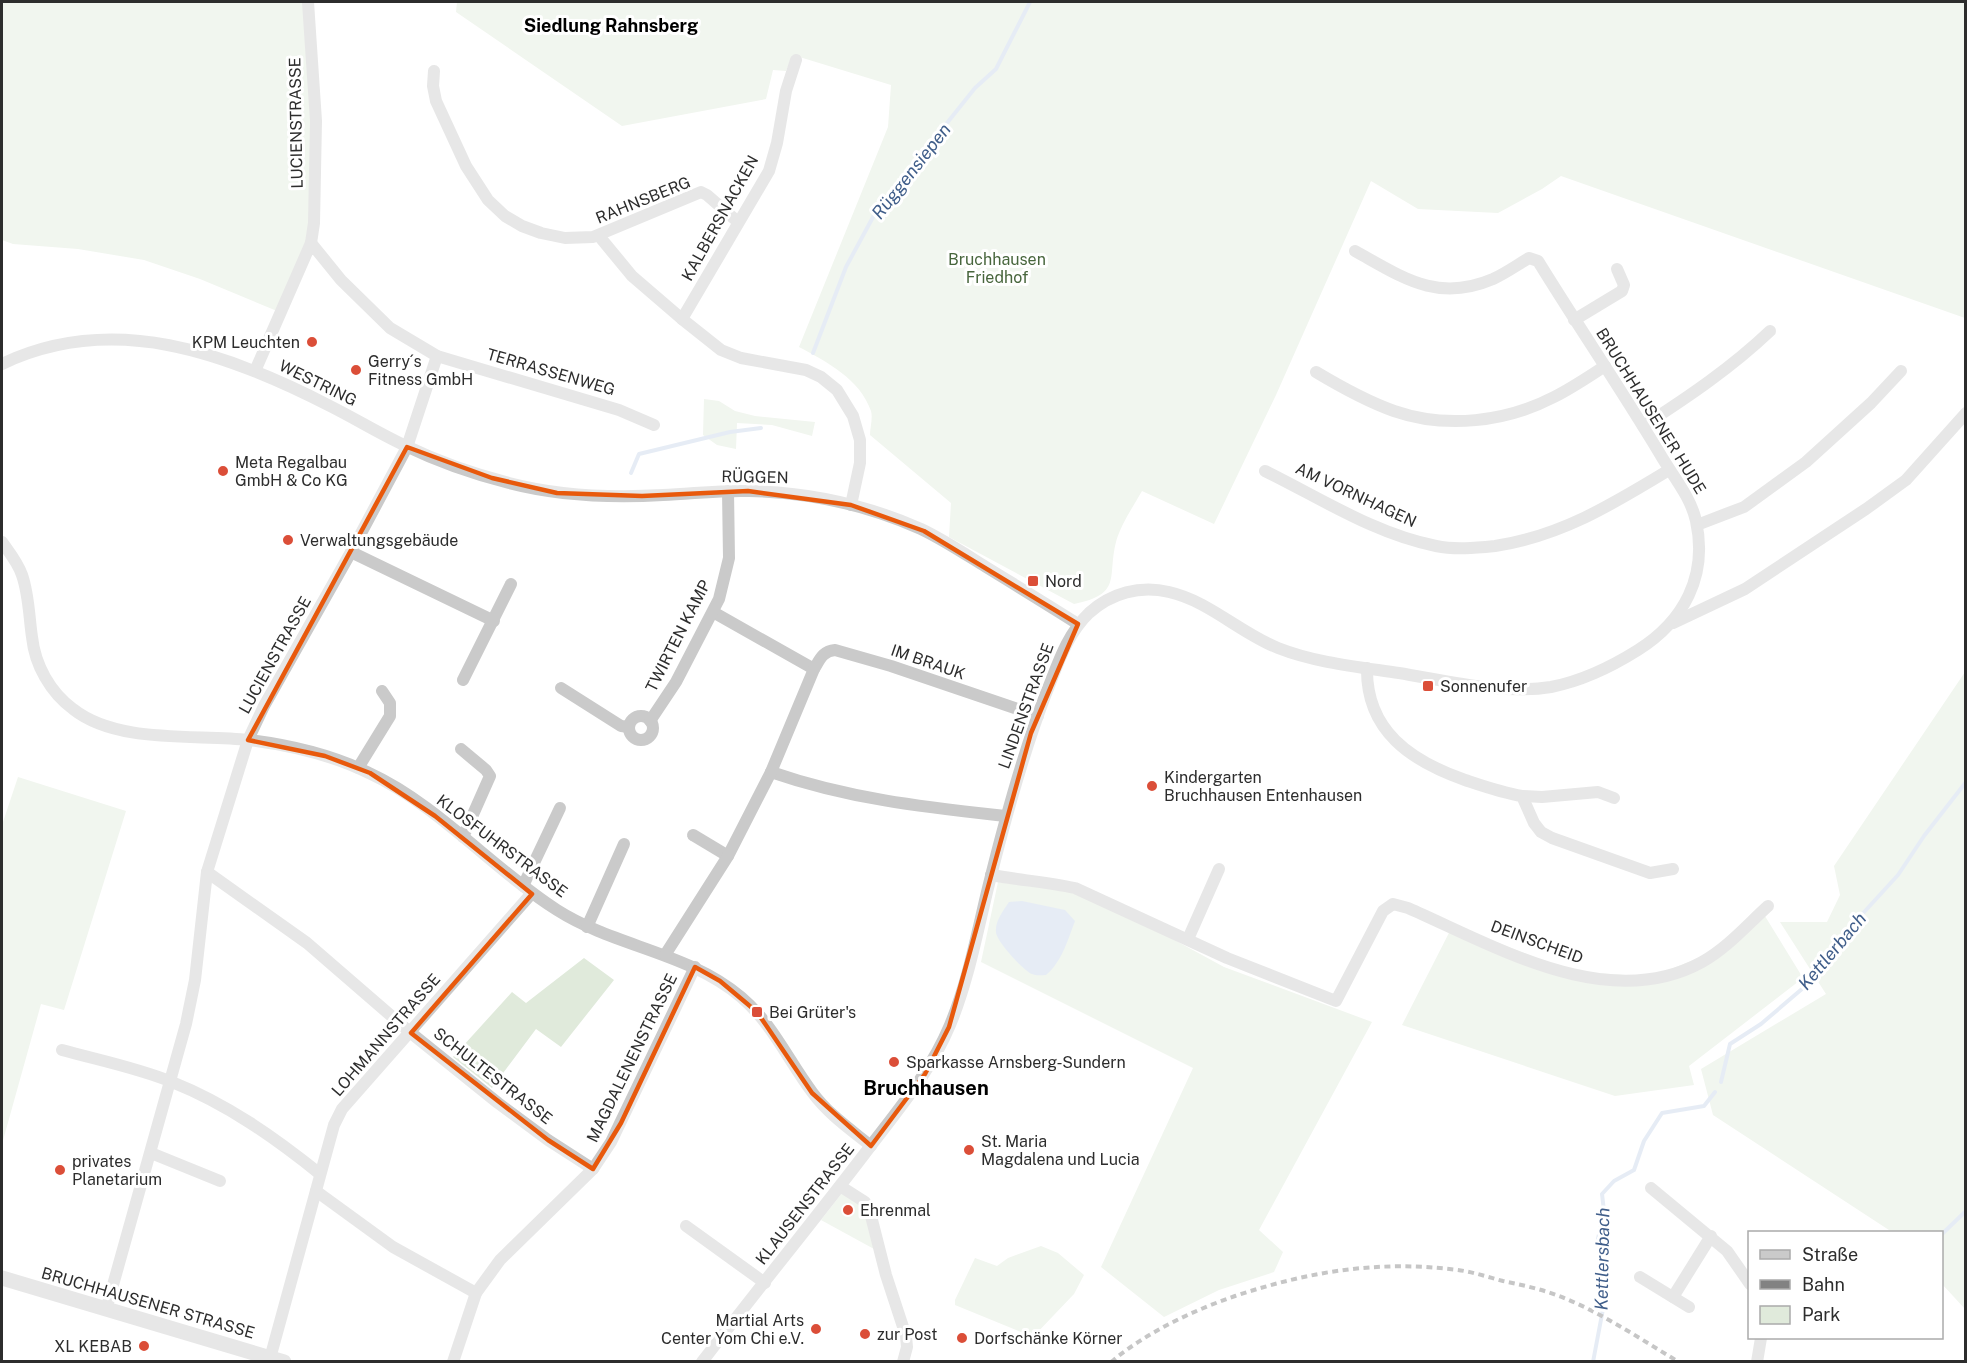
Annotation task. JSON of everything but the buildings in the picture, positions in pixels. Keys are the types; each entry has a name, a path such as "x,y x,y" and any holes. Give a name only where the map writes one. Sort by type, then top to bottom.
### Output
{"street":[{"name":"LUCIENSTRASSE","path":"255,371 311,243 314,223 316,121 308,2"},
{"name":"KALBERSNACKEN","path":"682,319 771,165 786,91 796,60"},
{"name":"RAHNSBERG","path":"434,71 433,91 439,110 466,166 488,201 505,216 531,230 565,238 599,236 701,192 738,222"},
{"path":"599,236 632,276 713,344 731,355 806,370 821,377 837,390 853,416 860,440 860,463 850,505"},
{"path":"311,243 341,280 390,328 436,356"},
{"name":"BRUCHHAUSENER HUDE","path":"1355,251 1414,283 1443,287 1461,287 1481,283 1529,258 1536,259 1691,505 1697,525 1699,545 1695,578 1688,597 1672,624 1635,652"},
{"path":"1571,315 1622,291 1624,285 1617,269"},
{"path":"1643,426 1709,383 1747,353 1770,331"},
{"name":"WESTRING","path":"2,364 37,350 66,343 113,339 169,345 216,357 255,371 328,405 407,447"},
{"name":"LUCIENSTRASSE","path":"106,1310 186,1024 195,980 207,872 248,740 264,706 407,447 436,356"},
{"name":"TERRASSENWEG","path":"436,356 619,410 654,424"},
{"path":"1316,372 1360,397 1395,411 1426,419 1455,421 1484,419 1519,412 1554,397 1605,366"},
{"path":"1697,525 1744,507 1798,468 1838,435 1901,371"},
{"path":"1672,624 1745,589 1866,509 1906,480 1965,413"},
{"name":"RÜGGEN","path":"407,447 492,478 557,493 642,496 728,491 802,495 850,505 901,521 924,531 1078,624"},
{"name":"AM VORNHAGEN","path":"1265,471 1394,533 1428,544 1460,549 1505,544 1556,531 1601,511 1669,470"},
{"name":"TWIRTEN KAMP","path":"650,721 676,682 713,612 723,587 729,558 728,491"},
{"name":"KLOSFUHRSTRASSE","path":"2,542 16,563 24,583 37,660 53,688 73,710 95,723 123,731 248,740 325,756 370,773 404,793 528,890 587,927 665,955 720,981 757,1012 818,1100 830,1113 871,1146"},
{"path":"351,552 494,621"},
{"path":"463,680 511,584"},
{"name":"LINDENSTRASSE","path":"871,1146 925,1074 949,1027 962,992 1005,816 1061,655 1078,624 1115,595 1144,590 1164,591 1194,601 1276,647 1312,658 1492,687 1528,689 1557,686 1605,669 1635,652"},
{"path":"713,612 814,669"},
{"name":"IM BRAUK","path":"665,955 728,856 771,772 814,669 823,654 835,650 891,666 1038,716"},
{"path":"1367,668 1368,691 1375,713 1383,727 1400,746 1419,759 1444,772 1483,786 1522,796 1542,797 1598,792 1614,798"},
{"path":"561,688 621,726 629,727"},
{"path":"358,768 390,716 390,703 382,691"},
{"path":"644,716 650,721 652,732 643,740 634,738 629,732 629,727 635,717 644,716"},
{"path":"461,749 490,776 463,837"},
{"path":"771,772 810,786 855,796 1005,816"},
{"path":"1522,796 1534,823 1541,832 1552,838 1650,873 1673,869"},
{"name":"LOHMANNSTRASSE","path":"274,1360 320,1174 334,1125 342,1109 411,1033 528,890 560,808"},
{"path":"693,835 728,856"},
{"path":"587,927 624,844"},
{"path":"991,875 1051,882 1075,888 1188,939 1219,869"},
{"name":"SCHULTESTRASSE","path":"207,872 307,943 411,1033 505,1108 548,1140 593,1169"},
{"name":"DEINSCHEID","path":"1188,939 1227,958 1336,1001 1383,911 1393,904 1408,908 1530,961 1564,972 1592,978 1640,981 1663,978 1702,962 1727,945 1768,906"},
{"name":"MAGDALENENSTRASSE","path":"453,1362 476,1293 500,1260 593,1169 621,1123 695,968"},
{"path":"62,1050 171,1082 243,1116 320,1174"},
{"name":"KLAUSENSTRASSE","path":"702,1362 871,1146"},
{"path":"151,1153 220,1181"},
{"path":"840,1186 865,1202 871,1216 885,1275 906,1336 907,1347 903,1362"},
{"path":"1651,1188 1727,1251 1748,1282"},
{"path":"316,1191 393,1247 476,1293"},
{"name":"KLAUSENSTRASSE","path":"686,1226 765,1283"},
{"path":"1673,1297 1711,1236"},
{"path":"1640,1277 1689,1307"},
{"name":"BRUCHHAUSENER STRASSE","path":"2,1278 274,1360"},
{"path":"1757,1362 1761,1339"}],"highlighted area":[{"path":"407,447 492,478 557,493 642,496 748,491 851,505 924,531 1078,624 1031,733 949,1027 925,1074 871,1146 812,1093 757,1012 720,981 695,967 621,1123 593,1169 548,1140 411,1033 532,894 435,816 370,773 325,756 248,740"}],"green space":[{"path":"2,2 305,2 313,149 311,224 302,254 277,311 200,279 144,260 78,249 13,244 2,240"},
{"name":"Bruchhausen Friedhof","path":"457,2 1965,2 1965,318 1561,176 1498,213 1418,209 1371,181 1276,395 1214,524 1142,491 1118,536 1112,574 1106,589 1090,600 1074,604 949,537 951,503 870,435 871,411 866,400 851,381 831,365 799,347 888,127 891,85 793,55 786,71 773,70 766,99 622,126 456,12"},
{"path":"704,399 719,401 735,411 755,416 815,422 812,436 772,425 737,423 736,449 717,445 703,435"},
{"path":"1965,672 1965,1309 1943,1285 1943,1231 1890,1231 1713,1115 1701,1069 1826,994 1780,922 1827,922 1840,895 1834,866"},
{"path":"18,777 126,811 64,1010 41,1004 2,1144 2,825"},
{"path":"998,882 1090,894 1224,967 1372,1022 1259,1230 1283,1252 1274,1272 1219,1290 1164,1317 1101,1267 1193,1068 981,962"},
{"path":"1760,908 1803,978 1689,1066 1694,1085 1615,1096 1402,1025 1453,925 1570,971 1651,977 1711,953"},
{"path":"584,958 614,980 561,1047 536,1029 492,1088 453,1057 512,992 526,1003"},
{"path":"842,1193 864,1208 874,1249 821,1220"},
{"path":"1041,1246 1058,1253 1084,1275 1074,1294 1033,1337 955,1305 955,1300 975,1258 997,1266 1008,1258"}],"water":[{"path":"1022,901 1065,910 1075,921 1060,957 1046,975 1035,975 1028,972 997,936 998,920 1009,902"}],"waterway":[{"name":"Rüggensiepen","path":"813,353 846,267 879,206 927,152 975,88 996,69 1030,2"},
{"path":"631,473 639,454 730,432 761,428"},
{"name":"Kettlerbach","path":"1721,1082 1730,1044 1761,1024 1809,983 1823,957 1898,875 1924,836 1966,782"},
{"name":"Kettlersbach","path":"1593,1362 1603,1309 1605,1256 1598,1239 1604,1211 1602,1194 1614,1181 1634,1170 1644,1141 1662,1113 1704,1106 1715,1092"},
{"path":"1943,1233 1966,1211"}],"railway":[{"path":"1111,1362 1170,1323 1235,1296 1318,1274 1400,1266 1464,1271 1552,1294 1575,1302 1605,1318 1679,1362"}],"place":[{"name":"KPM Leuchten","path":"312,342"},
{"name":"Gerry´s Fitness GmbH","path":"356,370"},
{"name":"Meta Regalbau GmbH & Co KG","path":"223,471"},
{"name":"Verwaltungsgebäude","path":"288,540"},
{"name":"Nord","path":"1033,581"},
{"name":"Sonnenufer","path":"1428,686"},
{"name":"Kindergarten Bruchhausen Entenhausen","path":"1152,786"},
{"name":"Bei Grüter's","path":"757,1012"},
{"name":"Sparkasse Arnsberg-Sundern","path":"894,1062"},
{"name":"St. Maria Magdalena und Lucia","path":"969,1150"},
{"name":"privates Planetarium","path":"60,1170"},
{"name":"Ehrenmal","path":"848,1210"},
{"name":"Martial Arts Center Yom Chi e.V.","path":"816,1329"},
{"name":"zur Post","path":"865,1334"},
{"name":"Dorfschänke Körner","path":"962,1338"},
{"name":"XL KEBAB","path":"144,1346"}],"district":[{"name":"Siedlung Rahnsberg","path":"611,25"},
{"name":"Bruchhausen","path":"926,1088"}]}
